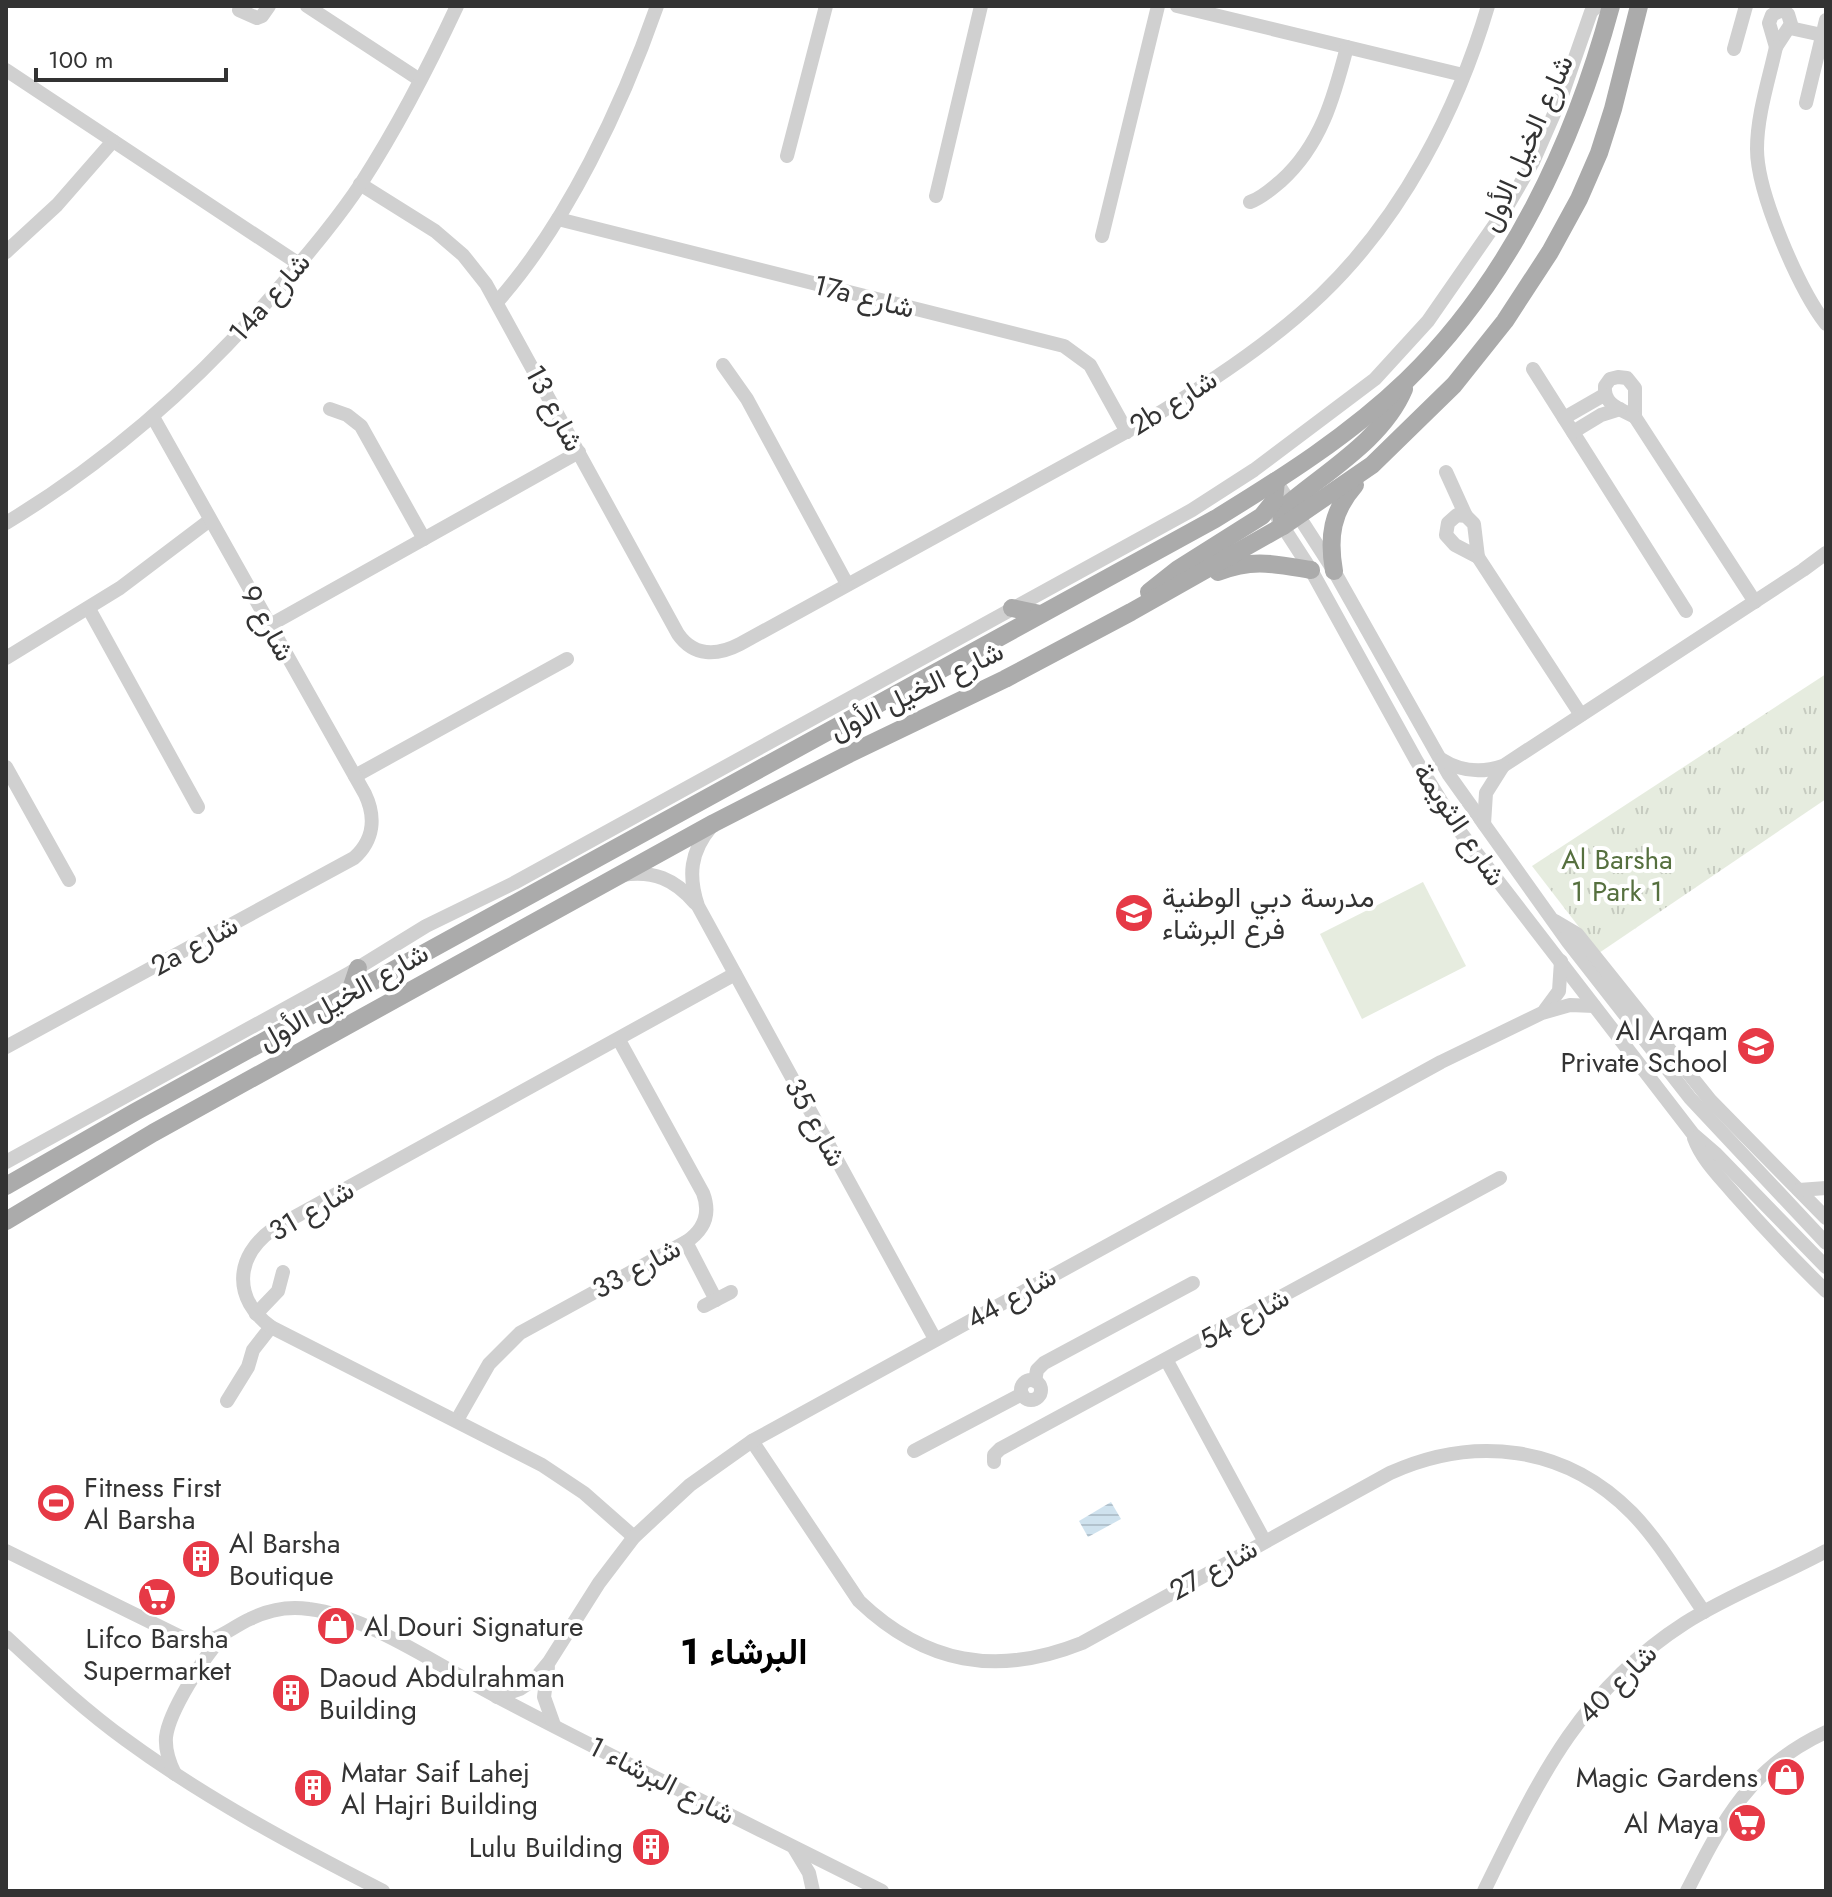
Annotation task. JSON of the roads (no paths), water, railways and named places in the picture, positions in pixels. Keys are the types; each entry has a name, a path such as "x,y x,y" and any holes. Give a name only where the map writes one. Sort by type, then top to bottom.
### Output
{"main road":[{"name":"شارع الخيل الأول","path":"6,1186 1040,614 1264,500 1276,481 1341,435 1407,380 1475,301 1531,212 1584,92 1611,6"},
{"path":"1334,571 1331,542 1335,517 1344,499 1372,465 1454,385 1505,321 1550,252 1579,199 1599,153 1613,109 1639,6"},
{"path":"1295,508 1382,424 1397,403 1407,380"},
{"path":"1283,526 1281,514 1372,465"},
{"path":"1131,612 1165,578 1256,521 1264,500"},
{"name":"شارع الخيل الأول","path":"6,1221 153,1133 714,823 1005,679 1283,526"},
{"path":"1167,592 1248,563 1267,562 1311,570"},
{"path":"1012,608 1040,614"},
{"path":"349,995 358,968"}],"street":[{"path":"239,10 257,18 269,6"},
{"path":"307,6 420,80"},
{"name":"14a شارع","path":"6,523 87,469 153,417 231,341 299,264 360,184 420,80 457,6"},
{"path":"497,302 530,263 558,219 625,86 657,6"},
{"path":"787,156 826,6"},
{"path":"936,196 981,6"},
{"path":"1102,236 1158,6"},
{"path":"1177,6 1463,75"},
{"name":"2b شارع","path":"718,653 740,644 1127,432 1190,394 1305,309 1338,278 1385,219 1417,172 1463,75 1488,6"},
{"path":"6,1162 358,968 426,926 514,883 1234,484 1375,379 1443,300 1524,180 1561,98 1591,12 1597,6"},
{"path":"1776,47 1769,23 1772,15 1782,10 1790,17 1790,28 1776,47 1757,136 1759,172 1765,195 1798,276 1826,324"},
{"path":"1734,49 1744,11 1769,23"},
{"path":"1806,103 1826,20"},
{"path":"1790,28 1822,35"},
{"path":"1250,202 1283,179 1315,140 1329,110 1347,47"},
{"path":"6,70 299,264"},
{"path":"6,252 57,205 113,141"},
{"name":"شارع 13","path":"360,184 449,242 475,269 497,302 678,634 695,649 718,653"},
{"name":"17a شارع","path":"558,219 1064,346 1090,365 1127,432"},
{"path":"723,365 747,399 847,584"},
{"path":"1533,369 1686,611"},
{"path":"1635,417 1635,388 1627,378 1610,379 1604,395 1608,402 1635,417 1755,602"},
{"path":"1564,418 1604,395"},
{"path":"330,409 347,415 361,426 424,539"},
{"path":"1573,432 1601,415 1620,409"},
{"name":"شارع 9","path":"153,417 355,776 369,803 371,832"},
{"path":"270,625 579,452"},
{"path":"1446,472 1466,516 1474,524 1478,557 1581,715"},
{"name":"شارع الثويمة","path":"1276,481 1334,571 1438,757 1568,942 1680,1087 1826,1243"},
{"name":"شارع الثويمة","path":"1264,500 1311,570 1443,806 1693,1134 1826,1267"},
{"path":"1466,516 1457,515 1450,520 1446,535 1478,557"},
{"path":"6,658 89,609 210,520"},
{"path":"1438,757 1458,768 1469,770 1503,766 1826,553"},
{"path":"89,609 198,807"},
{"path":"355,776 567,659"},
{"path":"1484,825 1486,793 1503,766"},
{"path":"6,767 69,880"},
{"name":"شارع 35","path":"714,823 702,838 693,860 691,884 698,906 935,1339"},
{"name":"2a شارع","path":"6,1047 354,858 365,846 371,832"},
{"name":"شارع 35","path":"620,875 642,873 663,877 680,887 698,906"},
{"name":"شارع الثويمة","path":"1554,921 1577,934 1710,1100 1826,1218"},
{"path":"1542,1013 1553,1003 1559,991 1561,961"},
{"name":"شارع 31","path":"256,1314 245,1294 244,1270 254,1246 262,1237 735,974"},
{"name":"شارع 44","path":"497,1697 530,1683 549,1662 586,1601 634,1537 690,1485 752,1441 1341,1115 1542,1013 1570,1005 1594,1006"},
{"name":"شارع 33","path":"457,1420 489,1364 520,1333 686,1242 701,1229 705,1221 707,1202 619,1040"},
{"name":"شارع الثويمة","path":"1693,1134 1702,1155 1730,1189 1779,1246 1826,1291"},
{"name":"شارع 54","path":"994,1462 998,1451 1500,1178"},
{"path":"1799,1190 1826,1188"},
{"path":"686,1242 710,1303 731,1292"},
{"path":"283,1272 278,1291 256,1314 271,1327 457,1420 563,1478 634,1537"},
{"path":"914,1451 1031,1397 1041,1388 1035,1381 1037,1370 1044,1363 1193,1283"},
{"path":"227,1401 248,1367 253,1350 271,1327"},
{"path":"1167,1361 1264,1540"},
{"path":"1031,1397 1048,1424"},
{"name":"شارع 27","path":"752,1441 859,1601 881,1622 906,1639 963,1659 1024,1661 1068,1648 1416,1461 1473,1450 1528,1455 1578,1472 1618,1499 1649,1533 1704,1612"},
{"name":"شارع البرشاء 1","path":"6,1551 182,1639 204,1642 225,1634 247,1620 272,1611 297,1608 325,1612 365,1625 497,1697 882,1891"},
{"name":"شارع 40","path":"1484,1891 1536,1785 1579,1719 1632,1664 1666,1636 1704,1612 1826,1551"},
{"path":"175,1774 167,1752 168,1728 198,1668 225,1634"},
{"path":"6,1637 78,1704 175,1774 370,1887 383,1891"},
{"name":"شارع 44","path":"549,1662 544,1697 554,1725"},
{"path":"1687,1891 1725,1818 1751,1784 1785,1755 1826,1732"},
{"path":"794,1847 809,1873 813,1891"}],"water":[{"path":"1111,1502 1121,1519 1088,1537 1079,1521"}],"place":[{"name":"مدرسة دبي الوطنية فرع البرشاء","path":"1134,913"},
{"name":"Al Arqam Private School","path":"1756,1046"},
{"name":"Fitness First Al Barsha","path":"56,1503"},
{"name":"Al Barsha Boutique","path":"201,1559"},
{"name":"Lifco Barsha Supermarket","path":"157,1597"},
{"name":"Al Douri Signature","path":"336,1626"},
{"name":"Daoud Abdulrahman Building","path":"291,1693"},
{"name":"Magic Gardens","path":"1786,1777"},
{"name":"Matar Saif Lahej Al Hajri Building","path":"313,1788"},
{"name":"Al Maya","path":"1747,1823"},
{"name":"Lulu Building","path":"651,1847"}],"district":[{"name":"البرشاء 1","path":"744,1651"}],"park label":[{"name":"Al Barsha 1 Park 1","path":"1617,875"}]}
